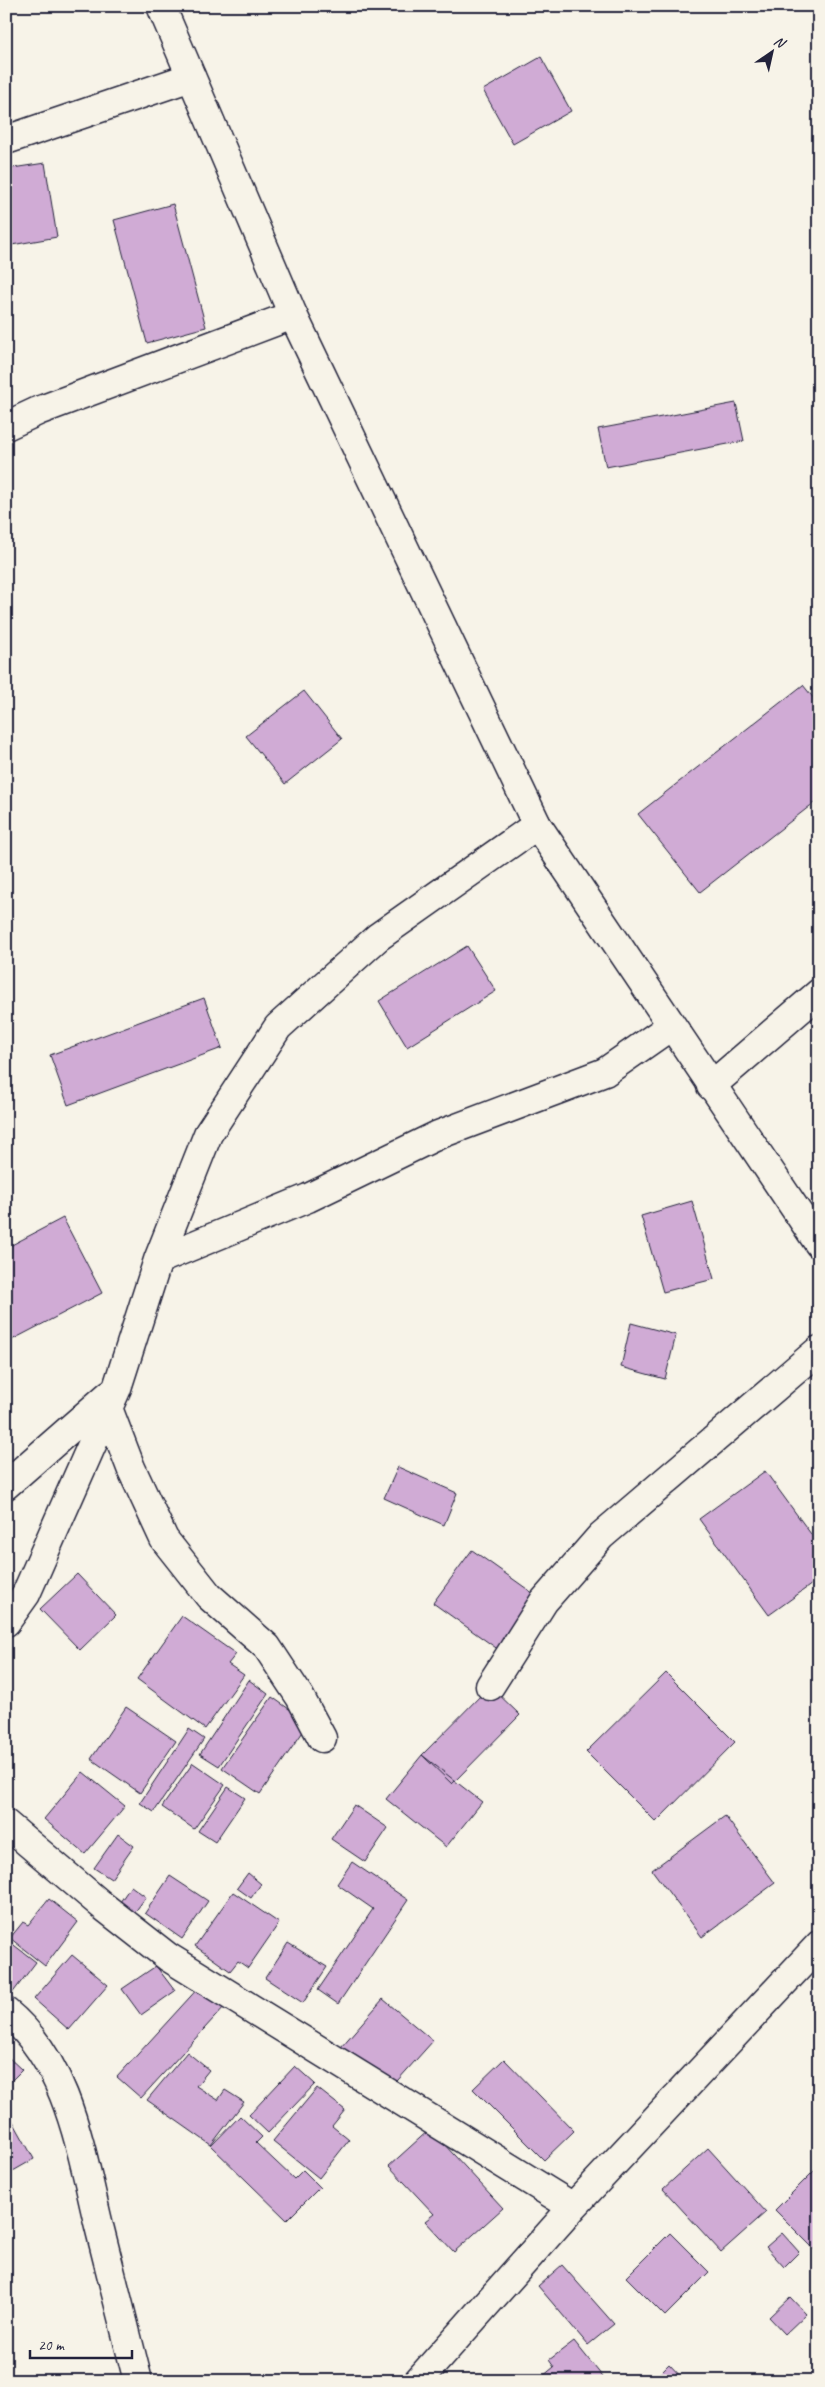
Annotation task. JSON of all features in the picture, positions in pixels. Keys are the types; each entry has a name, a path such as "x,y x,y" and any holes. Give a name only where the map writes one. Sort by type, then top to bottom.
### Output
{"street":[{"path":"161,6 293,315 537,825 819,1244"},
{"path":"6,140 191,77"},
{"path":"6,426 38,411 293,315"},
{"path":"6,1622 26,1594 113,1398 158,1260 208,1134 278,1027 378,937 537,825"},
{"path":"711,1086 819,993"},
{"path":"158,1260 308,1198 438,1136 605,1072 671,1026"},
{"path":"490,1686 544,1601 601,1536 819,1350"},
{"path":"6,1485 113,1398"},
{"path":"113,1398 131,1468 164,1539 209,1596 267,1647 300,1697 322,1738"},
{"path":"6,1824 168,1958 573,2207"},
{"path":"418,2381 573,2207 819,1945"},
{"path":"6,2012 15,2019 47,2058 72,2117 138,2381"}],"building":[{"path":"541,57 571,111 513,144 483,90"},
{"path":"45,163 57,237 6,246 6,169"},
{"path":"173,204 206,327 147,343 114,220"},
{"path":"736,403 744,441 606,467 598,429"},
{"path":"803,685 819,705 819,799 700,892 638,814"},
{"path":"304,691 342,739 285,784 246,736"},
{"path":"467,946 496,991 407,1047 379,1001"},
{"path":"204,998 222,1048 68,1105 50,1055"},
{"path":"692,1201 714,1279 663,1292 641,1216"},
{"path":"63,1218 102,1293 6,1343 6,1248"},
{"path":"631,1323 676,1335 665,1379 621,1367"},
{"path":"398,1467 457,1493 444,1525 384,1498"},
{"path":"765,1471 819,1545 819,1579 769,1615 699,1519"},
{"path":"472,1550 544,1601 506,1655 433,1603"},
{"path":"77,1574 116,1615 80,1650 40,1609"},
{"path":"182,1616 236,1654 228,1664 244,1675 205,1729 137,1679"},
{"path":"666,1673 735,1742 656,1822 586,1752"},
{"path":"249,1680 268,1694 219,1766 200,1754"},
{"path":"490,1686 520,1715 452,1784 422,1755"},
{"path":"272,1697 309,1723 260,1794 222,1768"},
{"path":"126,1707 176,1741 140,1793 91,1759"},
{"path":"189,1729 204,1739 154,1812 140,1803"},
{"path":"422,1755 482,1802 446,1847 386,1799"},
{"path":"193,1763 225,1785 194,1829 162,1807"},
{"path":"83,1772 125,1806 85,1854 44,1819"},
{"path":"228,1787 245,1798 215,1842 198,1831"},
{"path":"354,1805 388,1828 365,1862 331,1839"},
{"path":"725,1816 775,1883 702,1937 652,1870"},
{"path":"118,1834 134,1846 111,1879 94,1868"},
{"path":"352,1862 408,1900 338,2004 318,1990 373,1909 337,1884"},
{"path":"248,1873 261,1884 251,1898 237,1888"},
{"path":"170,1876 208,1901 182,1939 145,1913"},
{"path":"131,1886 146,1897 135,1912 120,1902"},
{"path":"233,1892 279,1923 248,1968 238,1961 230,1971 195,1946"},
{"path":"49,1899 78,1922 45,1966 10,1938 23,1922 28,1925"},
{"path":"6,1939 36,1962 11,1995 6,1991"},
{"path":"288,1943 327,1967 303,2003 265,1978"},
{"path":"72,1955 108,1985 69,2030 34,1999"},
{"path":"156,1966 175,1991 141,2015 122,1989"},
{"path":"201,1985 225,2006 141,2098 117,2077"},
{"path":"383,1999 433,2041 389,2090 341,2047"},
{"path":"187,2052 209,2070 196,2086 218,2100 225,2090 244,2102 211,2145 147,2100"},
{"path":"6,2055 22,2070 6,2086"},
{"path":"504,2059 574,2131 544,2160 473,2089"},
{"path":"295,2066 315,2084 268,2133 249,2115"},
{"path":"317,2088 345,2110 332,2126 349,2140 319,2178 273,2141"},
{"path":"10,2116 34,2159 6,2175 6,2118"},
{"path":"240,2116 262,2137 256,2143 294,2179 303,2170 320,2187 287,2220 211,2146"},
{"path":"430,2129 503,2208 454,2252 425,2221 434,2214 389,2166"},
{"path":"708,2148 766,2212 721,2252 663,2189"},
{"path":"819,2166 819,2254 775,2210"},
{"path":"670,2233 709,2272 665,2316 626,2277"},
{"path":"782,2233 799,2252 784,2267 766,2247"},
{"path":"562,2265 614,2324 588,2345 538,2286"},
{"path":"790,2297 806,2314 785,2334 769,2317"},
{"path":"574,2341 606,2381 537,2381 554,2367 549,2360"},
{"path":"669,2364 685,2381 652,2381"}]}
